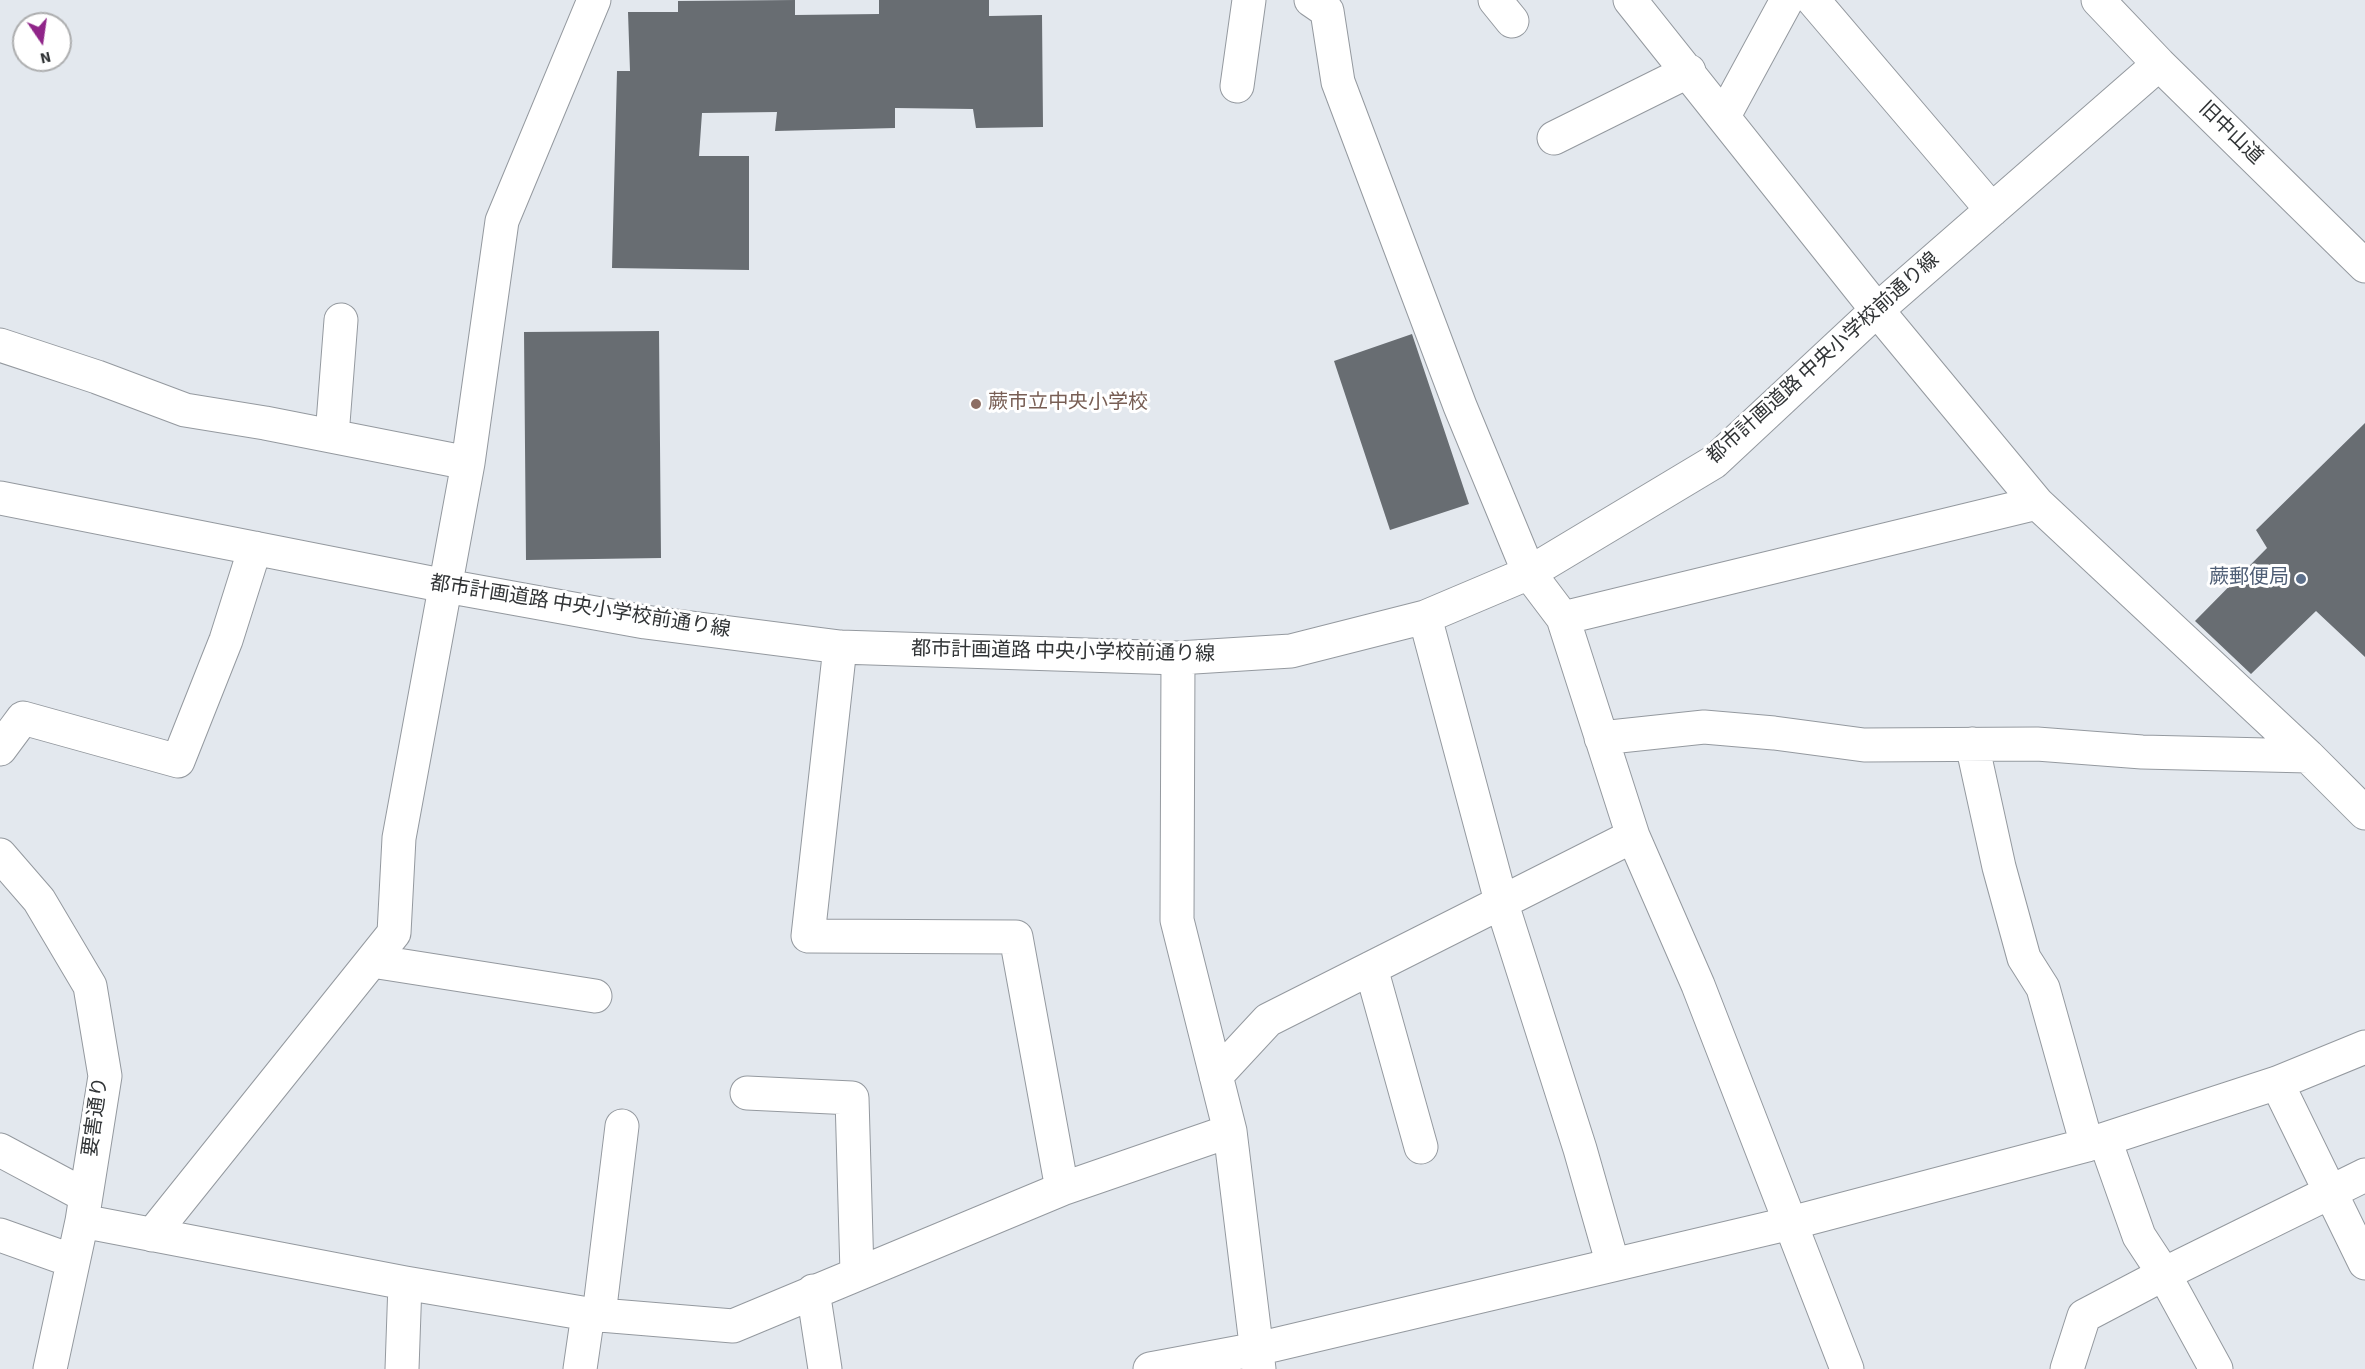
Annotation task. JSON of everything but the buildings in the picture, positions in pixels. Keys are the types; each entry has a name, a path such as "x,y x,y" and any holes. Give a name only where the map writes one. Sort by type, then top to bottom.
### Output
{"street":[{"path":"152,1235 394,933 399,838 468,463 502,221 594,0"},
{"path":"1237,86 1249,0"},
{"path":"1630,0 1689,71 1877,310 2037,503 2308,756 2365,813"},
{"path":"1724,116 1787,0"},
{"path":"1813,0 1992,210"},
{"name":"旧中山道","path":"2098,0 2159,64 2365,266"},
{"path":"1326,4 1338,82 1460,406 1529,573 1563,618 1633,836 1698,985 1847,1369"},
{"name":"都市計画道路 中央小学校前通り線","path":"0,498 446,586 645,622 840,647 1178,658 1291,651 1425,617 1529,573 1714,462 1877,310 2159,64"},
{"path":"1554,138 1689,71"},
{"path":"332,436 341,320"},
{"path":"0,345 98,377 185,410 468,463"},
{"path":"1563,618 2037,503"},
{"path":"0,749 23,718 178,761 225,640 255,548"},
{"path":"1425,617 1501,901 1580,1149 1613,1265"},
{"path":"840,647 808,936 1016,937 1062,1189"},
{"path":"1178,658 1177,920 1230,1131 1258,1359"},
{"path":"1601,738 1704,727 1864,745 2037,744 2142,752 2308,756"},
{"path":"1972,744 1999,867 2024,958 2043,988 2096,1143 2139,1236 2164,1274 2216,1369"},
{"path":"1216,1076 1268,1020 1633,836"},
{"name":"要害通り","path":"0,855 39,900 90,986 105,1076 84,1208 50,1369"},
{"path":"372,961 595,996"},
{"path":"1371,968 1421,1147"},
{"path":"1150,1369 1258,1359 1613,1265 1791,1223 2096,1143 2277,1083 2365,1047"},
{"path":"2277,1083 2365,1263"},
{"path":"747,1093 852,1098 857,1273"},
{"path":"580,1369 593,1315 622,1126"},
{"path":"0,1150 84,1208 152,1235 405,1283 593,1315 733,1326 1062,1189 1230,1131"},
{"path":"2067,1369 2084,1316 2329,1191 2365,1175"},
{"path":"0,1235 74,1260"},
{"path":"402,1369 405,1283"},
{"path":"813,1291 825,1369"}],"place":[{"name":"蕨市立中央小学校","path":"976,404"},
{"name":"蕨郵便局","path":"2301,579"}]}
